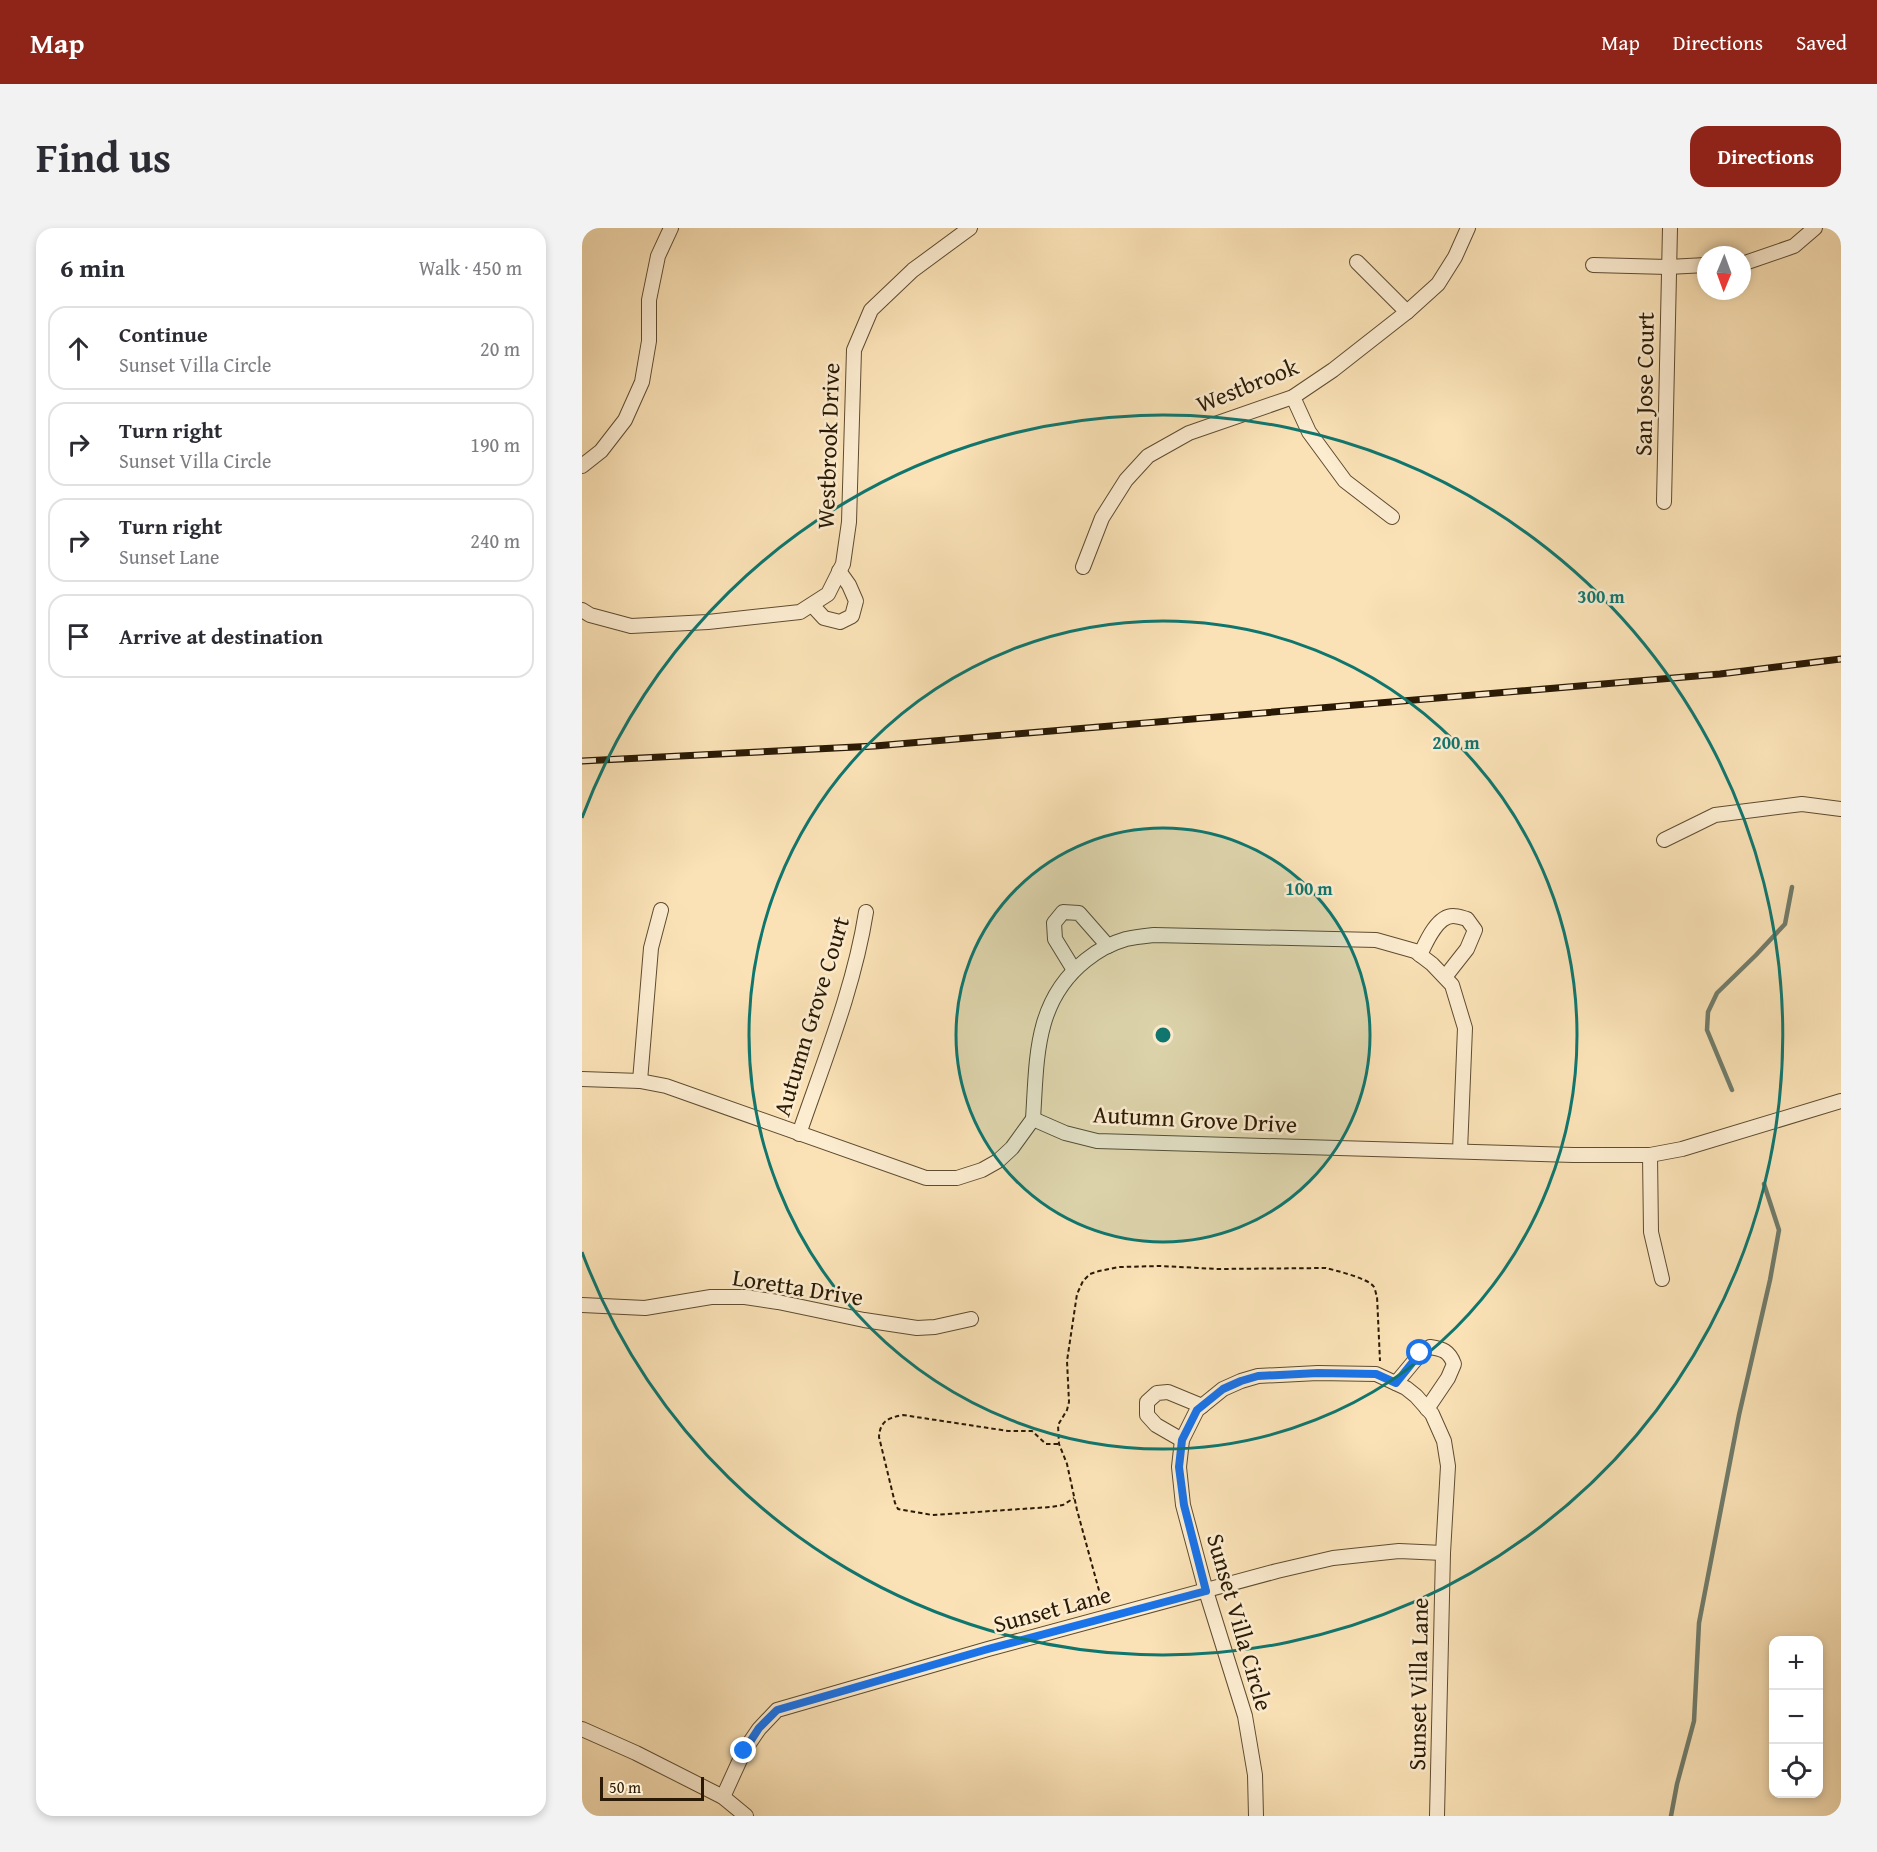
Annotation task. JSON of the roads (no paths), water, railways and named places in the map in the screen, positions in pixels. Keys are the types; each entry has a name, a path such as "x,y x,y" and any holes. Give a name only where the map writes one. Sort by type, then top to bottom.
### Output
{"street":[{"path":"582,466 601,451 625,420 642,382 649,341 649,300 658,256 671,228"},
{"name":"Westbrook Drive","path":"582,610 590,615 631,626 708,622 800,612 828,594 843,564 849,522 854,350 871,310 913,270 970,228"},
{"name":"Westbrook","path":"1083,567 1102,518 1126,480 1148,456 1189,433 1293,397 1333,370 1407,312 1438,284 1455,257 1468,228"},
{"name":"San Jose Court","path":"1664,502 1670,228"},
{"path":"1751,261 1794,246 1815,228"},
{"path":"1357,262 1407,312"},
{"path":"1593,265 1697,265"},
{"path":"1293,397 1309,432 1344,481 1392,517"},
{"path":"812,605 824,618 840,622 852,616 856,601 839,571"},
{"path":"1664,840 1715,815 1802,804 1841,809"},
{"path":"640,1081 651,948 661,910"},
{"name":"Autumn Grove Court","path":"799,1134 860,950 866,912"},
{"path":"1074,970 1055,939 1054,923 1063,912 1079,913 1108,946"},
{"path":"1420,955 1440,922 1451,916 1467,919 1475,930 1467,949 1445,977"},
{"path":"582,1079 640,1081 666,1086 926,1178 957,1178 982,1170 998,1161 1012,1148 1033,1119 1036,1060 1044,1020 1055,993 1074,970 1090,956 1125,940 1154,935 1376,940 1415,951 1432,964 1452,985 1465,1028 1460,1151"},
{"name":"Autumn Grove Drive","path":"1033,1119 1065,1133 1097,1141 1573,1155 1650,1155 1682,1149 1841,1101"},
{"path":"1650,1155 1651,1232 1662,1279"},
{"name":"Loretta Drive","path":"582,1305 645,1308 711,1297 745,1297 917,1328 935,1327 971,1319"},
{"path":"1396,1383 1420,1353 1430,1347 1443,1349 1450,1355 1454,1364 1448,1378 1428,1409"},
{"name":"Sunset Villa Circle","path":"1256,1816 1255,1775 1245,1716 1206,1591 1184,1505 1179,1467 1182,1440 1197,1410 1223,1389 1258,1376 1318,1373 1376,1374 1406,1388 1432,1414 1444,1441 1448,1466 1443,1553"},
{"path":"1182,1440 1156,1425 1147,1415 1147,1402 1157,1393 1168,1392 1202,1406"},
{"name":"Sunset Lane","path":"723,1797 744,1751 759,1728 777,1710 988,1649 1333,1558 1399,1551 1443,1553"},
{"name":"Sunset Villa Lane","path":"1437,1816 1443,1553"},
{"path":"582,1729 636,1753 723,1797 746,1816"}],"waterway":[{"path":"1732,1090 1707,1030 1708,1012 1717,993 1785,924 1792,887"},
{"path":"1671,1816 1694,1721 1699,1623 1739,1415 1779,1230 1764,1184"}],"railway":[{"path":"582,761 875,746 1720,674 1841,659"}]}
